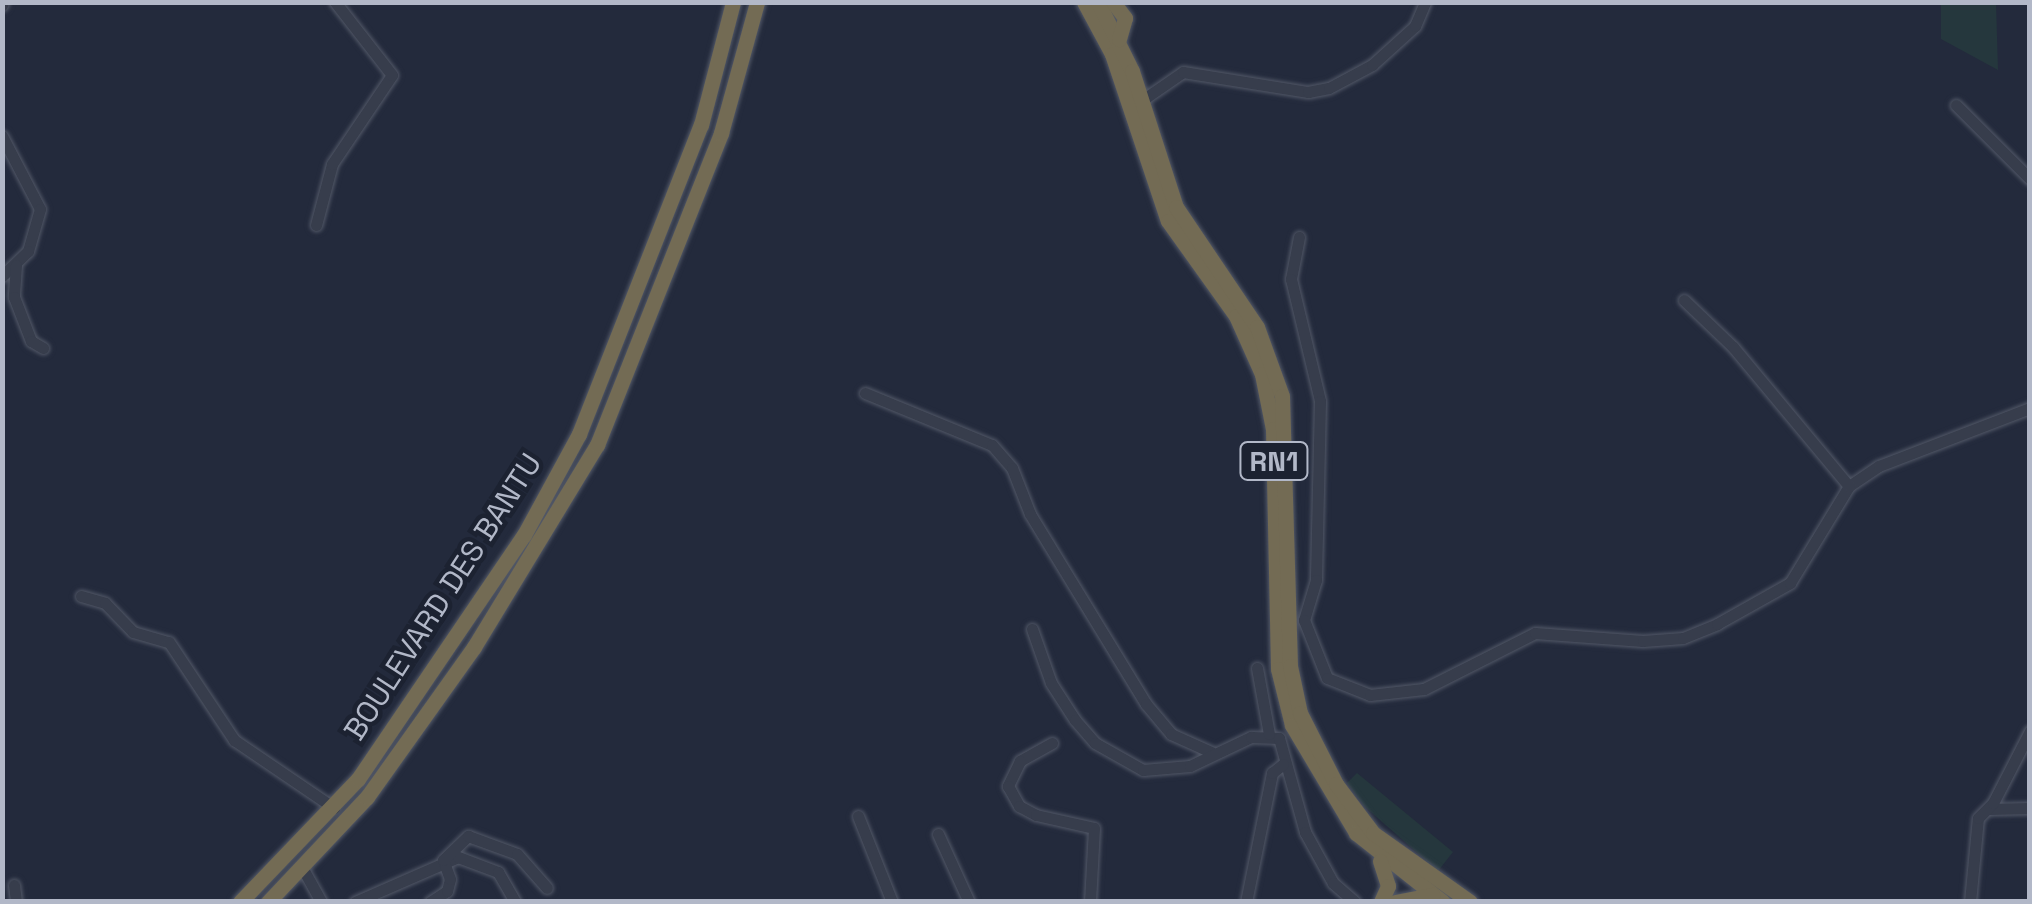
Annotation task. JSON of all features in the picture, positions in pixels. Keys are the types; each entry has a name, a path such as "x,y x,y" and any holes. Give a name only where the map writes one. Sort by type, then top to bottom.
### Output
{"highway":[{"name":"BOULEVARD DES BANTU","path":"240,902 334,808 524,535 580,434 702,125 733,2"},
{"name":"BOULEVARD DES BANTU","path":"268,902 303,869 366,797 474,646 597,445 715,151 757,2"},
{"name":"RN1","path":"1084,2 1112,54 1168,221 1236,316 1262,374 1273,429 1282,690 1292,725 1332,803 1379,857 1438,898"},
{"name":"RN1","path":"1098,2 1119,39 1176,207 1256,327 1282,396 1300,713 1336,784 1373,834 1470,902"},
{"path":"1113,2 1125,18 1119,39"},
{"path":"1379,857 1388,886 1381,902"},
{"path":"1396,902 1438,898"}],"street":[{"path":"316,224 332,164 392,75 335,2"},
{"path":"1141,101 1183,72 1308,92 1329,88 1386,52 1415,26 1425,2"},
{"path":"1956,105 2030,179"},
{"path":"2,136 40,209 34,239 16,266 2,276"},
{"path":"1299,237 1291,279 1320,400 1316,580 1296,620 1330,682 1388,698 1424,689 1535,632 1682,638 1790,582 1849,486 1879,466 2030,408"},
{"path":"16,266 14,297 31,340 43,348"},
{"path":"1684,300 1733,346 1849,486"},
{"path":"865,393 984,439 1005,458 1030,514 1146,704 1171,734 1211,752"},
{"path":"82,596 105,603 132,632 170,642 234,740 334,808"},
{"path":"1032,629 1051,683 1096,743 1154,773 1190,766 1211,752 1268,734 1279,738 1284,764 1318,860 1354,902"},
{"path":"1257,668 1268,734"},
{"path":"1970,902 1976,828 2030,731"},
{"path":"1052,742 1020,761 1008,786 1019,806 1094,828 1090,902"},
{"path":"1246,902 1272,773 1284,764"},
{"path":"1990,809 2030,808"},
{"path":"858,816 892,902"},
{"path":"938,834 969,902"},
{"path":"355,902 395,889 474,836 517,854 547,888"},
{"path":"443,860 458,857 498,872 515,902"},
{"path":"430,902 446,892 450,879 443,860"},
{"path":"303,869 319,901"},
{"path":"14,884 16,902"}],"shaded area":[{"path":"1941,3 1996,3 1998,70 1941,39"},
{"path":"1357,773 1453,852 1438,871 1364,806 1347,783"}]}
